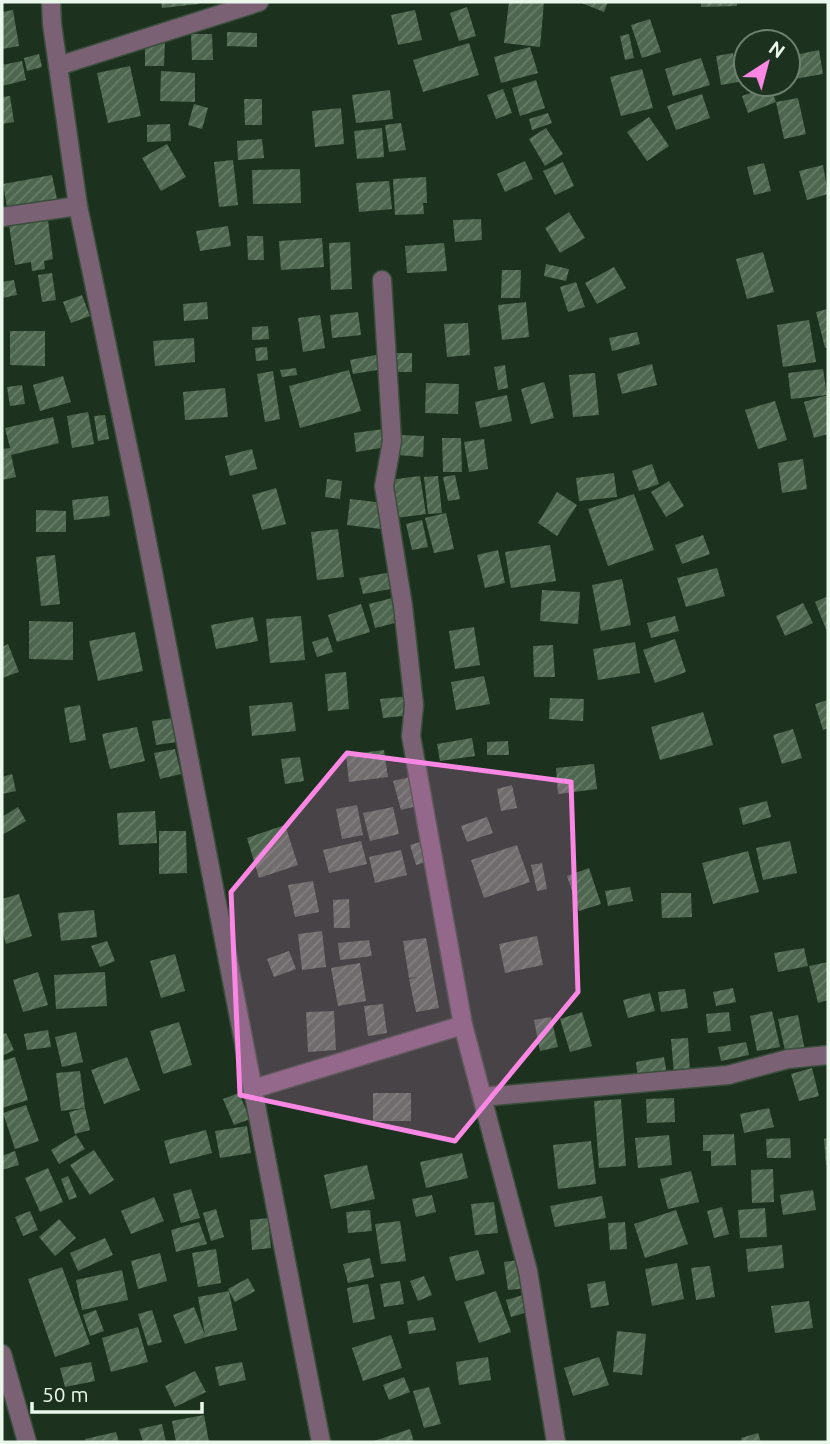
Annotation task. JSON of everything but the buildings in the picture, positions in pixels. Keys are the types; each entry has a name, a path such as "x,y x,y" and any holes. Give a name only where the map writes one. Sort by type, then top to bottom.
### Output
{"street":[{"path":"51,2 78,206 140,505 321,1442"},
{"path":"58,66 259,2"},
{"path":"2,217 78,206"},
{"path":"382,280 392,441 384,486 403,606 414,705 411,736 463,1025 528,1271 556,1442"},
{"path":"253,1089 463,1025"},
{"path":"483,1097 728,1075 788,1059 828,1055"},
{"path":"2,1354 26,1442"}],"highlighted area":[{"path":"347,753 571,782 578,992 455,1141 240,1095 231,892"}]}
